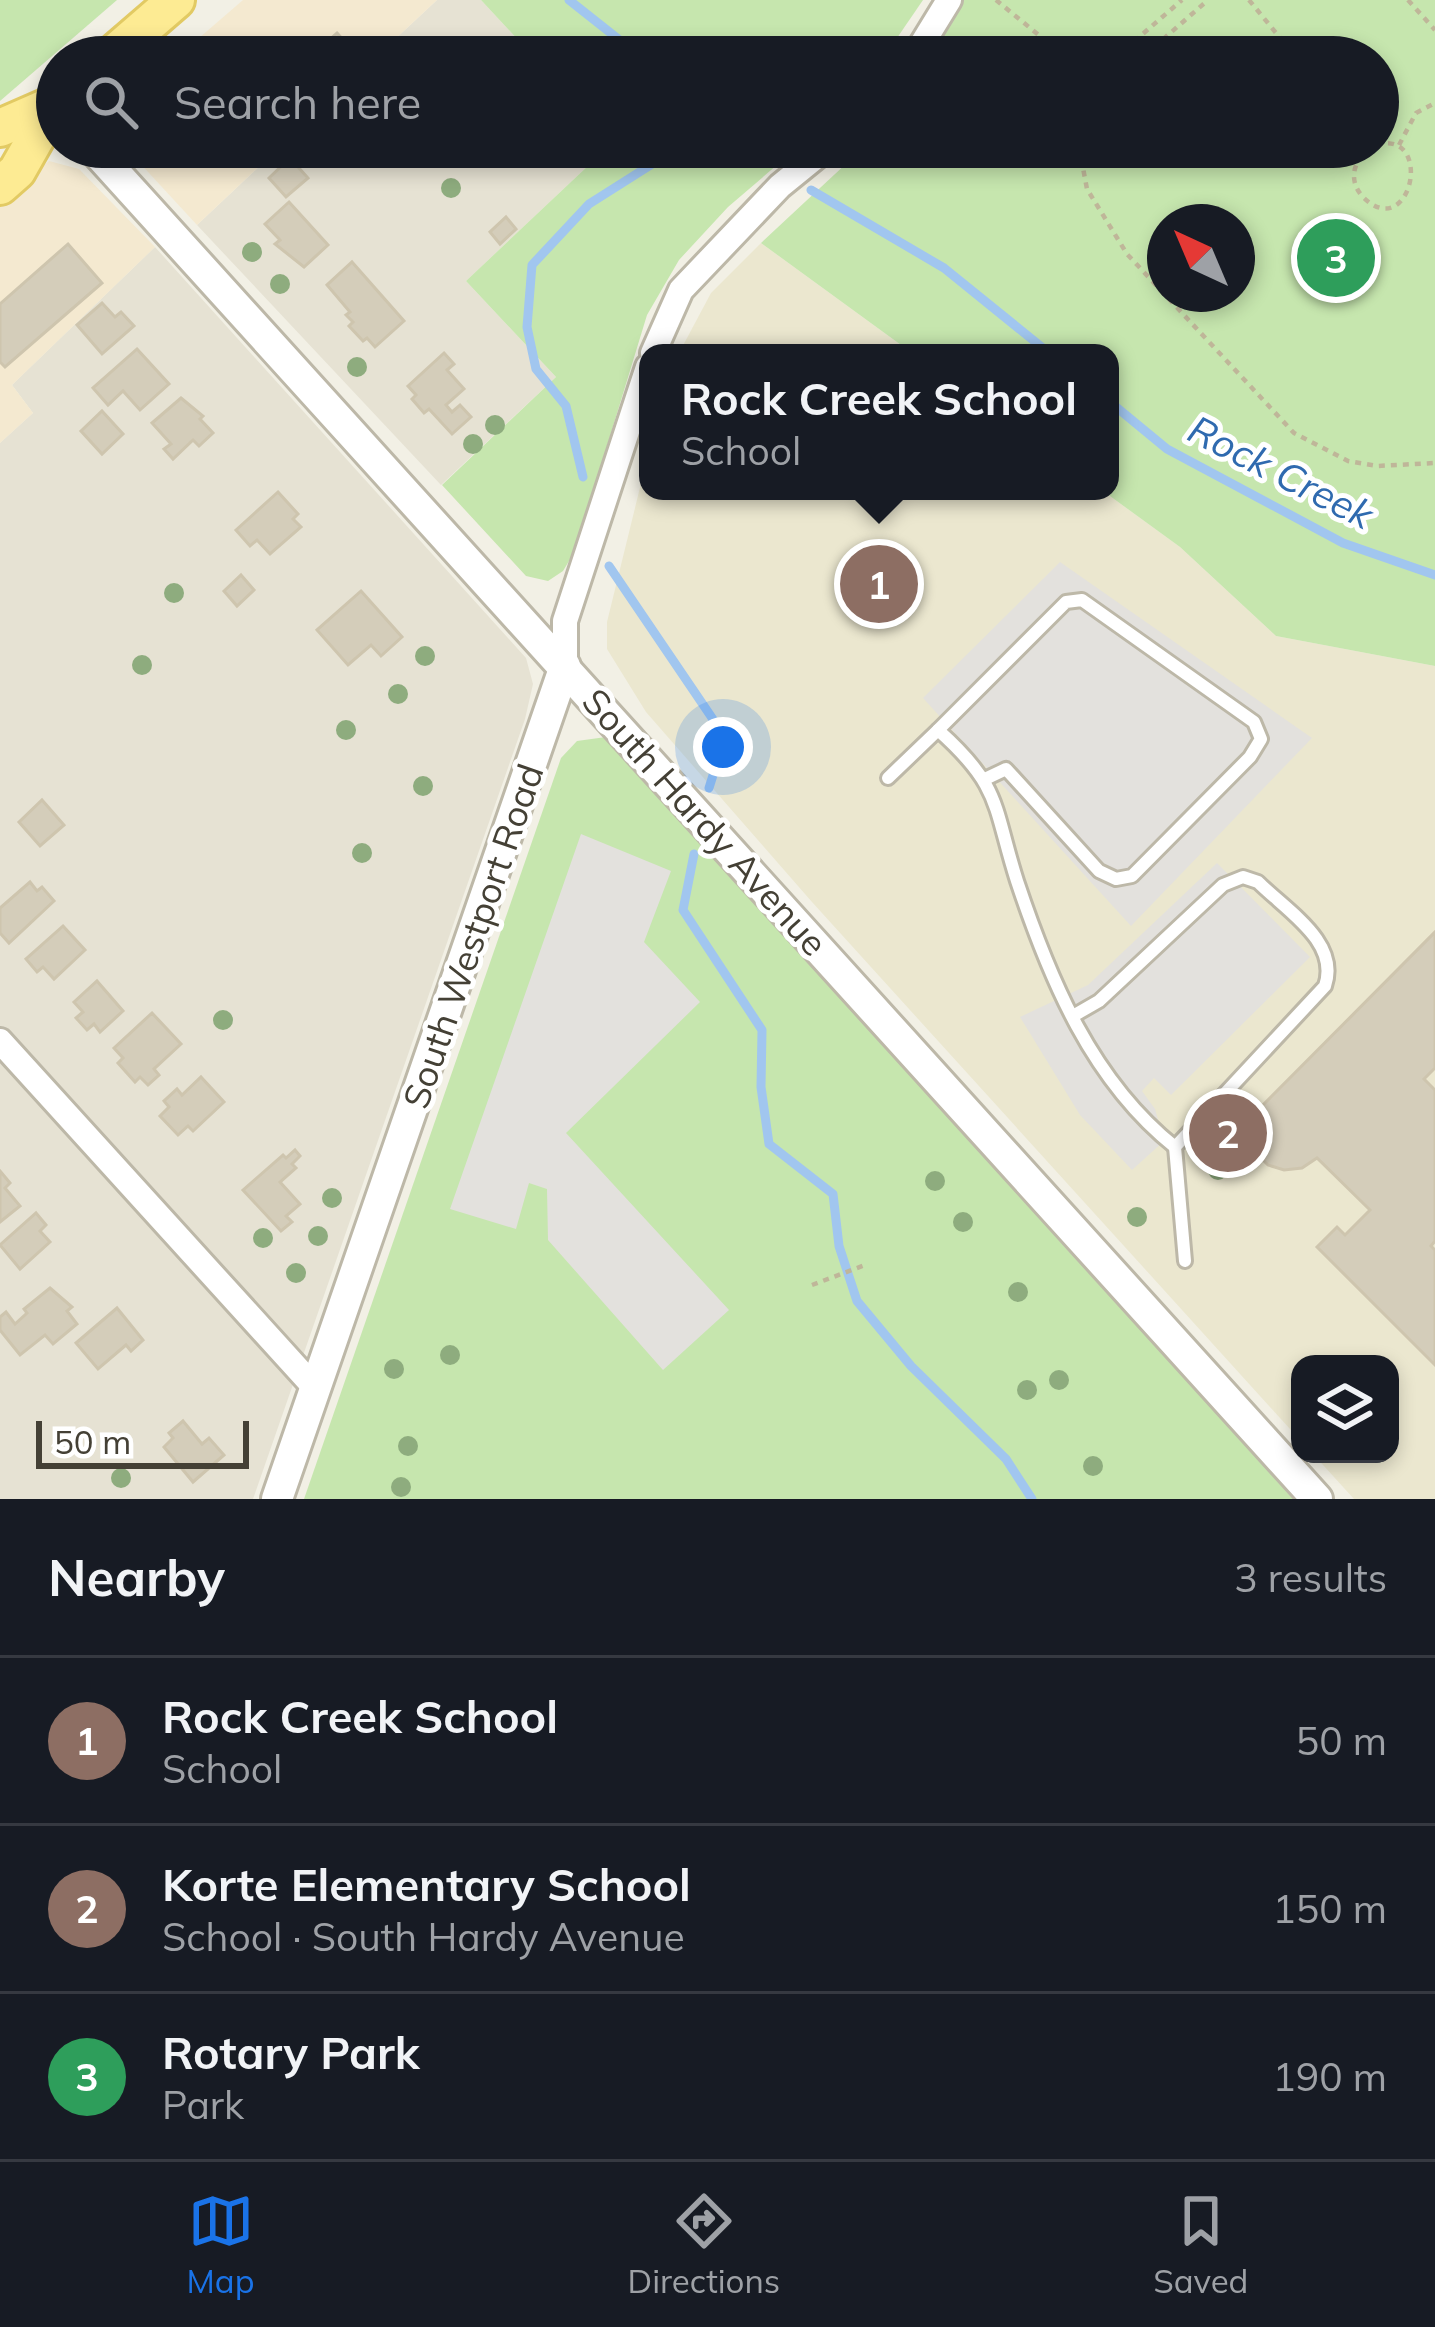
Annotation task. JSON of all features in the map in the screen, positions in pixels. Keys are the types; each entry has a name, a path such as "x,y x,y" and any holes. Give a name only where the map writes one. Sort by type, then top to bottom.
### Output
{"main road":[{"path":"134,36 176,0"},
{"path":"0,128 36,114"},
{"path":"0,186 17,171 36,139"}],"street":[{"path":"927,36 949,0"},
{"name":"South Hardy Avenue","path":"111,168 1317,1499"},
{"path":"657,344 681,290 802,168"},
{"name":"South Westport Road","path":"277,1499 565,666 566,621 639,395"},
{"path":"0,1041 316,1389"}],"lane":[{"path":"888,778 1066,602 1082,600 1254,722 1261,739 1250,757 1132,876 1116,879 1099,871 1006,769 985,779"},
{"path":"938,730 985,779 996,799 1016,878 1041,947 1100,1068 1129,1107 1175,1147 1184,1261"},
{"path":"1073,1016 1100,1001 1223,885 1243,877 1258,882 1328,950 1331,970 1325,986 1175,1147"}],"path":[{"path":"996,0 1040,36"},
{"path":"1140,36 1182,0"},
{"path":"1167,36 1208,0"},
{"path":"1249,0 1279,36"},
{"path":"1408,0 1435,30"},
{"path":"1355,168 1358,189 1372,203 1393,206 1410,196 1419,178 1414,158 1399,145 1416,113 1435,103"},
{"path":"1083,168 1087,189 1127,254 1294,433 1348,461 1376,466 1435,463"},
{"path":"812,1286 865,1265"}],"shaded area":[{"path":"243,0 437,0 398,36 201,36"},
{"path":"437,0 481,0 514,36 398,36"},
{"path":"41,168 79,169 155,247 12,385 33,413 0,443 0,204"},
{"path":"144,168 258,168 197,225"},
{"path":"258,168 586,168 466,281 556,377 441,485 197,225"},
{"path":"761,243 900,344 684,344 711,293"},
{"path":"155,247 526,658 533,684 525,719 253,1499 0,1499 0,443 33,413 12,385"},
{"path":"639,492 639,500 1115,500 1180,547 1276,636 1435,666 1435,1499 1354,1499 1321,1463 1399,1463 1399,1355 1291,1355 1291,1430 812,902 646,712 607,649 607,622"},
{"path":"1060,562 1312,738 1131,926 923,698"},
{"path":"581,834 671,871 644,942 700,1002 566,1133 729,1310 663,1370 548,1240 547,1189 529,1183 516,1229 450,1209"},
{"path":"1217,863 1310,957 1171,1095 1154,1078 1142,1091 1155,1109 1164,1141 1132,1170 1080,1115 1020,1017 1088,985"}],"green space":[{"path":"0,0 117,0 75,36 36,36 36,70 0,101"},
{"path":"481,0 923,0 898,36 514,36"},
{"path":"949,0 1435,0 1435,666 1276,636 1180,547 1115,500 1119,500 1119,344 900,344 761,243 841,168 1399,168 1399,36 927,36"},
{"path":"586,168 774,168 728,207 679,260 647,315 575,551 563,571 548,581 526,576 442,485 556,377 466,281"},
{"path":"606,737 1297,1499 304,1499 561,758 577,741"}],"building":[{"path":"280,168 299,168 308,178 286,197 269,178"},
{"path":"289,202 328,245 304,267 275,244 280,240 265,224"},
{"path":"506,217 516,229 500,244 490,232"},
{"path":"68,244 102,283 5,367 0,362 0,304"},
{"path":"352,262 404,321 375,347 349,326 353,322 346,315 350,312 327,285"},
{"path":"102,303 115,317 121,312 134,326 102,354 77,325"},
{"path":"137,349 169,384 140,410 123,391 108,405 93,388"},
{"path":"444,353 454,364 447,370 464,389 446,405 452,412 460,405 471,417 452,434 429,409 424,413 408,386"},
{"path":"181,398 203,416 200,419 213,433 199,446 193,440 173,459 164,449 171,444 152,423"},
{"path":"102,411 123,434 102,454 81,431"},
{"path":"278,492 298,514 293,519 301,527 270,554 257,540 250,546 236,530"},
{"path":"241,575 254,590 237,606 224,591"},
{"path":"361,591 402,637 381,656 371,645 348,665 317,630"},
{"path":"42,800 64,825 40,846 19,822"},
{"path":"30,882 54,901 9,943 0,933 0,908"},
{"path":"63,926 85,950 54,979 43,967 37,972 26,959"},
{"path":"1435,932 1435,1068 1424,1079 1435,1090 1435,1241 1431,1246 1435,1250 1435,1365 1317,1247 1337,1227 1345,1235 1370,1210 1317,1158 1302,1168 1268,1165 1255,1152 1249,1135 1252,1116"},
{"path":"97,981 123,1011 100,1032 94,1024 87,1030 76,1018 83,1012 74,1002"},
{"path":"152,1013 181,1044 154,1069 159,1075 148,1085 140,1077 135,1082 118,1063 123,1058 114,1048"},
{"path":"201,1077 224,1102 193,1131 188,1126 178,1135 160,1116 169,1107 164,1101 177,1089 182,1095"},
{"path":"295,1150 300,1156 292,1164 296,1168 280,1182 300,1204 286,1216 292,1222 281,1231 243,1190"},
{"path":"0,1171 10,1183 5,1188 20,1206 0,1222"},
{"path":"36,1213 46,1225 40,1231 50,1242 20,1269 0,1245"},
{"path":"50,1288 72,1307 67,1311 77,1324 53,1344 45,1335 20,1355 0,1330 0,1317 6,1312 15,1324 27,1313 24,1309"},
{"path":"117,1308 143,1340 131,1351 126,1345 98,1369 76,1343"},
{"path":"183,1421 202,1444 209,1438 224,1455 193,1482 164,1447 173,1438 169,1433"}],"waterway":[{"name":"Rock Creek","path":"569,0 614,36"},
{"path":"583,477 566,406 536,369 527,327 532,265 589,204 646,168"},
{"name":"Rock Creek","path":"811,190 944,268 1038,344"},
{"name":"Rock Creek","path":"1119,409 1167,449 1343,543 1435,575"},
{"path":"609,566 725,737 709,788"},
{"path":"694,854 683,910 762,1030 761,1087 769,1144 833,1194 839,1246 857,1301 911,1366 1006,1459 1032,1499"}],"place":[{"name":"Rotary Park","path":"1336,258"},
{"name":"Rock Creek School","path":"879,584"},
{"name":"Korte Elementary School","path":"1228,1133"}]}
